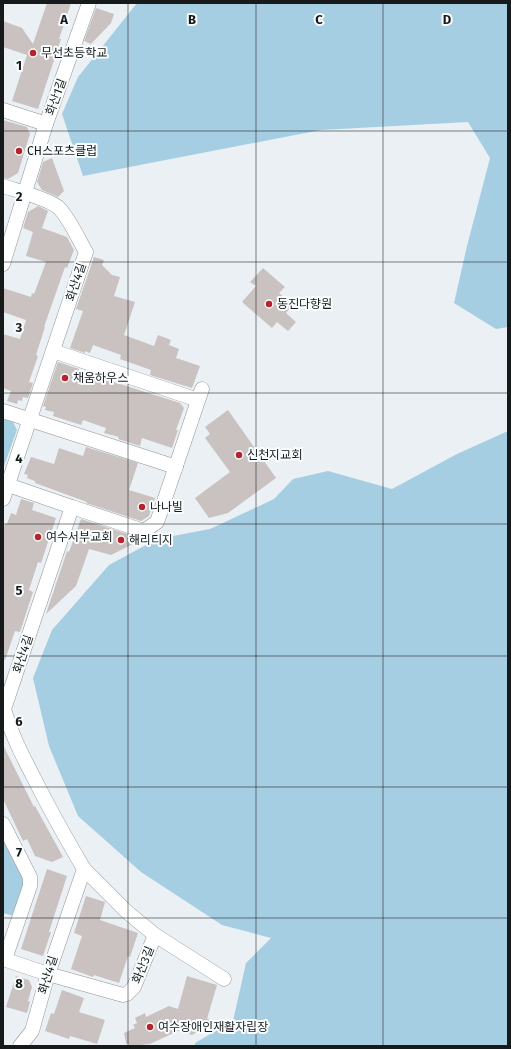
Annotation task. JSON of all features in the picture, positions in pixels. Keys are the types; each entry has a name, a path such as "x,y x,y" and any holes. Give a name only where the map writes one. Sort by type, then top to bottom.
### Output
{"street":[{"name":"화산1길","path":"3,262 46,124 89,3"},
{"name":"화산1길","path":"3,110 46,124"},
{"path":"3,186 25,193"},
{"name":"화산4길","path":"3,499 86,252 57,206 25,193"},
{"path":"8,485 144,531 157,522 176,467 200,395 53,351"},
{"path":"3,411 176,467"},
{"name":"화산4길","path":"20,1046 32,1031 48,974 84,869 54,819 17,745 4,709 72,507"},
{"name":"화산3길","path":"3,824 30,877 30,886 4,959 118,995 128,994 134,987 155,935 224,979"},
{"path":"84,869 127,912 155,935"}],"shaded area":[{"path":"137,3 508,3 508,327 496,329 454,303 490,158 468,122 321,130 83,176 62,114 78,77"},
{"path":"3,419 13,422 17,430 3,469"},
{"path":"508,431 508,1046 195,1046 195,1043 233,1021 246,963 271,938 222,925 141,872 78,816 49,746 33,678 52,630 109,565 157,539 210,529 274,499 293,479 328,471 392,489 457,454"},
{"path":"3,839 22,875 23,885 14,916 3,913"}],"building":[{"path":"47,3 71,3 38,109 12,101 27,55 3,47 3,21 22,28 33,44"},
{"path":"96,8 114,14 111,23 91,44 84,41"},
{"path":"3,120 27,127 30,134 18,173 8,179 3,178"},
{"path":"52,158 64,191 58,197 42,190 37,182 43,162"},
{"path":"38,206 48,211 42,228 67,237 74,250 67,268 65,267 44,327 36,355 38,356 29,382 33,383 28,398 23,397 22,401 18,400 17,404 7,401 11,391 3,388 3,334 20,339 26,320 3,312 3,288 31,297 32,293 34,294 46,262 26,256 33,232 23,228 28,212"},
{"path":"94,257 104,260 102,265 112,275 120,277 114,296 135,302 124,335 154,346 158,335 171,340 169,345 179,349 176,358 200,366 192,388 150,375 151,370 120,359 121,355 93,345 90,353 85,351 85,353 70,348 83,311 76,309"},
{"path":"263,268 285,287 279,293 293,305 286,313 296,322 288,331 277,322 272,328 242,302 256,286 250,282"},
{"path":"58,362 79,369 79,371 180,403 184,408 176,430 178,430 172,448 142,438 140,446 118,439 119,437 104,433 106,428 83,420 81,425 53,416 54,412 45,410 46,407 43,406"},
{"name":"신천지교회","path":"228,410 276,478 228,513 209,518 195,498 230,472 205,438 210,434 205,427"},
{"path":"86,447 138,463 129,490 155,498 149,516 141,521 86,503 87,502 35,483 35,481 27,478 28,475 24,474 31,457 54,464 59,448 83,456"},
{"path":"21,499 34,503 32,510 56,518 41,563 38,562 29,590 33,592 20,632 15,631 5,660 3,660 3,530 11,513 16,515"},
{"path":"81,519 143,539 111,555 89,549 76,586 46,614 67,551 69,552"},
{"path":"3,745 34,807 35,806 63,857 52,862 35,856 27,839 23,841 3,799"},
{"path":"47,869 67,876 43,956 21,949"},
{"path":"86,896 105,902 100,920 138,933 119,983 94,975 93,977 71,969 82,936 74,933"},
{"path":"16,976 29,980 32,987 28,1001 30,1002 27,1013 6,1007"},
{"path":"187,976 217,985 207,1019 209,1019 207,1027 192,1035 180,1030 150,1044 131,1046 126,1043 124,1033 135,1028 133,1025 137,1023 135,1018 145,1013 146,1017 169,1006 178,1009"},
{"path":"62,990 84,998 79,1012 105,1020 97,1044 70,1036 69,1039 45,1031 51,1013 54,1014"}],"place":[{"name":"무선초등학교","path":"33,53"},
{"name":"CH스포츠클럽","path":"19,151"},
{"name":"동진다향원","path":"269,304"},
{"name":"채움하우스","path":"65,378"},
{"name":"신천지교회","path":"239,455"},
{"name":"나나빌","path":"142,507"},
{"name":"여수서부교회","path":"38,537"},
{"name":"해리티지","path":"121,540"},
{"name":"여수장애인재활자립장","path":"150,1027"}]}
